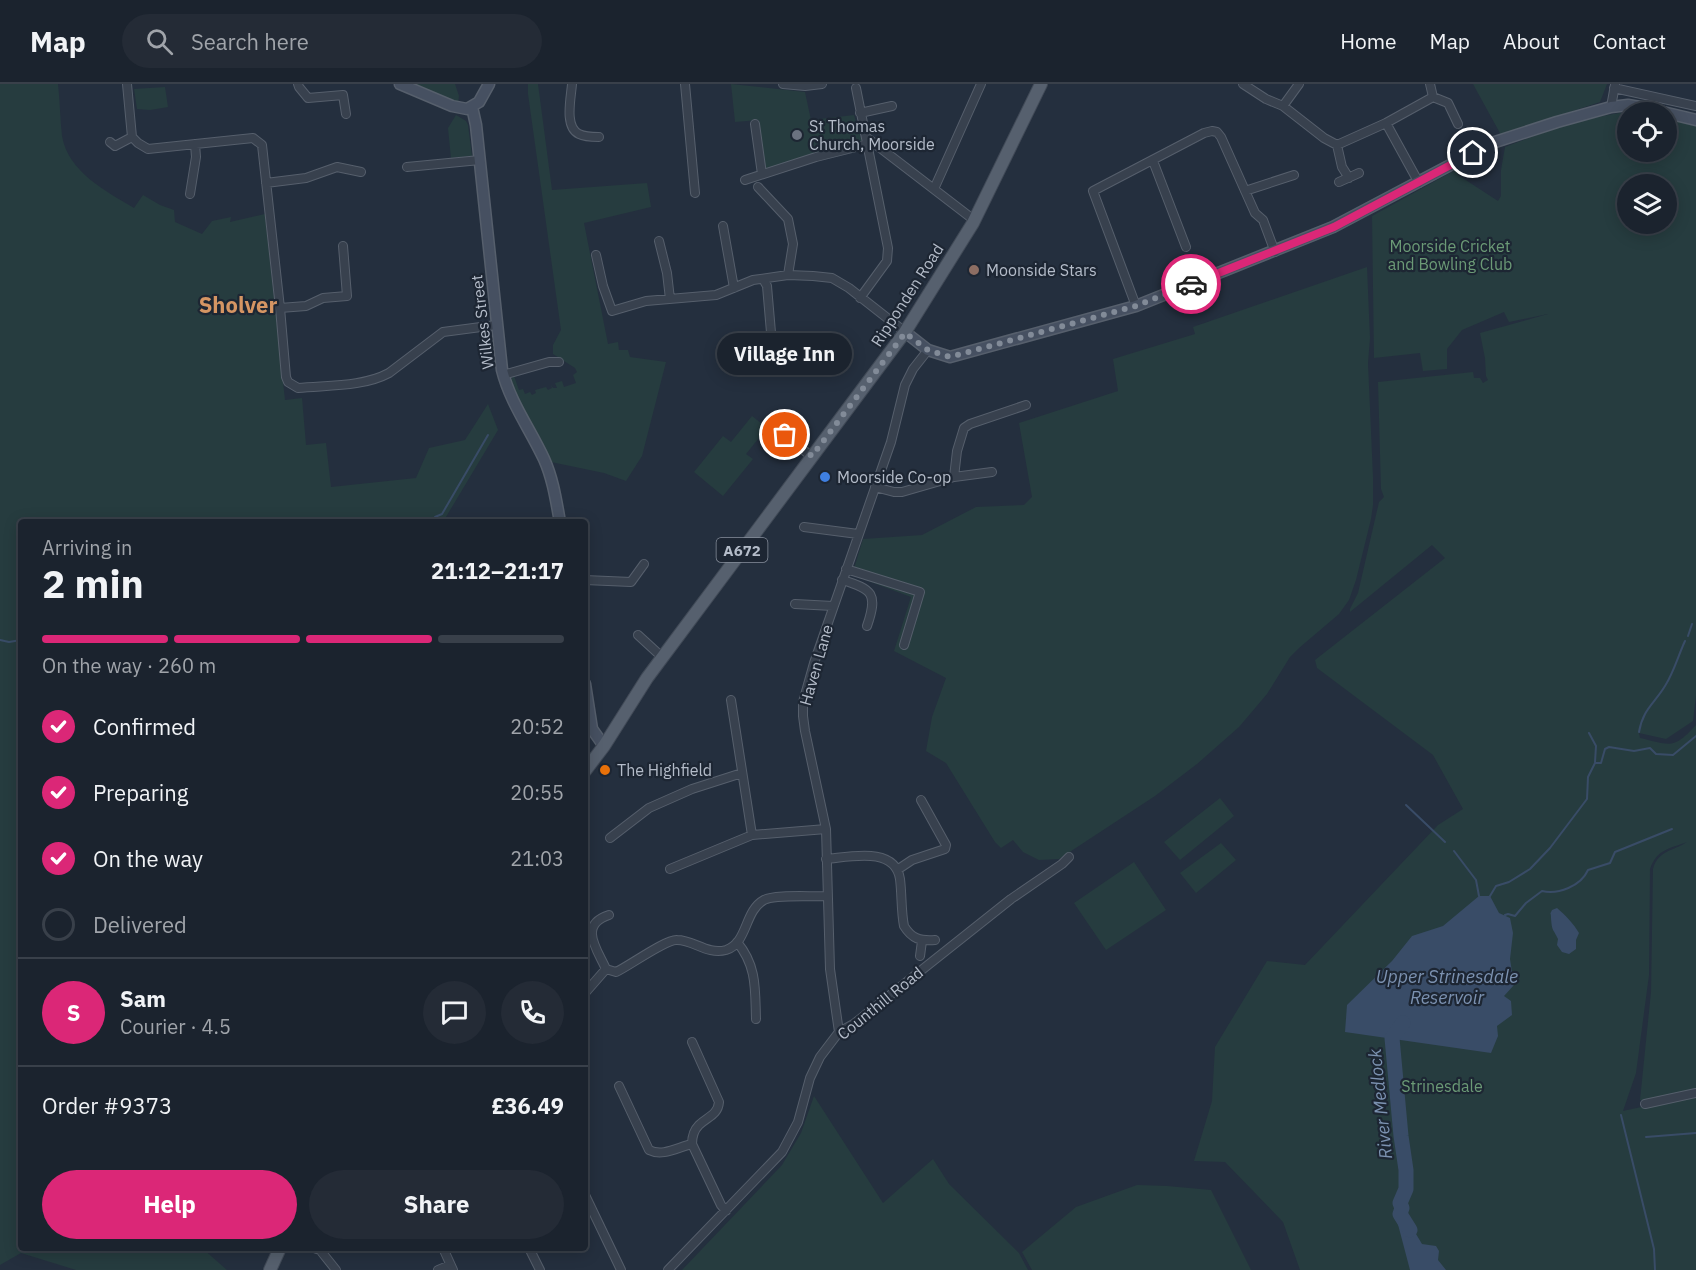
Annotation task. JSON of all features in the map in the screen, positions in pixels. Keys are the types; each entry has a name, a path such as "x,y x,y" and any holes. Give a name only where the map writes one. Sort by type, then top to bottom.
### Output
{"main road":[{"name":"Ripponden Road","path":"588,767 662,657 905,333 975,220 1041,84"},
{"path":"270,1270 279,1251"}],"street":[{"path":"126,84 132,136 148,149 253,138 262,145 288,382 298,388 380,378 390,373 443,332 496,325"},
{"path":"298,84 308,98 343,95 345,114"},
{"path":"400,84 452,106 467,109 479,102 489,84"},
{"path":"572,84 570,118 572,128 580,135 599,138"},
{"path":"685,84 694,193"},
{"path":"783,84 805,86 822,84"},
{"path":"934,189 981,84"},
{"path":"1243,84 1266,99 1283,106 1324,138 1337,145 1342,166 1349,178"},
{"path":"1283,106 1299,84"},
{"path":"1431,84 1433,97"},
{"path":"1611,107 1615,86 1696,106"},
{"path":"856,88 886,234 888,255 887,261 860,298"},
{"path":"1337,145 1386,123 1433,97"},
{"path":"1433,97 1448,103 1458,124"},
{"path":"596,255 612,311 646,301 716,295 744,283 788,275 832,278 849,288 928,350 950,357 1136,306 1334,227 1492,143 1557,122 1611,107 1628,105 1696,120"},
{"path":"860,113 892,106"},
{"name":"Wilkes Street","path":"472,107 476,125 503,375 521,416 544,459 554,487 559,519"},
{"path":"1386,123 1419,183"},
{"path":"755,124 762,174"},
{"path":"1136,306 1093,191 1204,133 1217,132 1221,137 1255,213 1263,220 1275,252"},
{"path":"110,142 116,146 132,136"},
{"path":"867,140 975,220"},
{"path":"745,180 867,140"},
{"path":"190,194 196,157 195,144"},
{"path":"407,166 480,160"},
{"path":"1153,161 1186,247"},
{"path":"266,183 306,178 337,167 361,172"},
{"path":"1339,182 1359,173"},
{"path":"1245,191 1294,175"},
{"path":"758,187 789,219 793,244 788,275"},
{"path":"723,226 734,288"},
{"path":"659,241 667,273 670,299"},
{"path":"280,308 306,306 323,298 347,296 343,246"},
{"path":"763,279 768,294 772,344 776,356 789,368"},
{"name":"Haven Lane","path":"839,1032 830,969 826,829 805,731 803,710 814,663 891,442 904,384 928,350"},
{"path":"503,375 549,362 558,362"},
{"path":"954,477 957,451 964,428 1026,405"},
{"path":"785,435 812,456"},
{"path":"875,487 902,492 954,477 992,472"},
{"path":"804,527 858,534"},
{"path":"588,580 631,582 644,564"},
{"path":"846,569 920,592 904,645"},
{"path":"842,580 864,587 870,592 873,608 867,626"},
{"path":"795,604 833,606"},
{"path":"638,635 662,657"},
{"path":"731,700 752,835"},
{"path":"588,703 592,729 604,746"},
{"path":"610,838 649,808 692,789 742,773"},
{"path":"897,870 912,860 945,849 946,845 921,800"},
{"path":"670,869 752,835 826,829"},
{"path":"826,859 877,856 889,861 897,870 900,878 904,927 915,938 922,941 934,940"},
{"name":"Counthill Road","path":"668,1270 782,1152 798,1122 810,1078 820,1057 839,1032 855,1023 1011,898 1069,857"},
{"path":"609,915 602,917 594,924 591,936 606,969 616,972 672,940 716,951 730,948 741,936 749,916 765,899 777,896 827,896"},
{"path":"920,956 922,941"},
{"path":"737,942 746,955 754,974 756,1019"},
{"path":"588,990 606,969"},
{"path":"692,1042 719,1102 719,1107 716,1112 697,1126 692,1144 726,1211"},
{"path":"619,1086 650,1150 661,1154 692,1144"},
{"path":"1645,1104 1696,1093"},
{"path":"588,1201 621,1270"},
{"path":"321,1251 336,1270"},
{"path":"438,1270 452,1267 444,1251"},
{"path":"530,1251 540,1270"}],"green space":[{"path":"0,84 58,84 62,136 66,149 80,170 112,195 134,208 143,195 174,210 175,222 202,234 212,221 231,217 230,222 265,214 285,400 302,398 306,445 326,443 331,487 416,478 429,448 465,440 488,404 498,430 445,519 18,519 18,1251 205,1251 227,1270 76,1270 21,1253 0,1265"},
{"path":"412,84 455,84 459,96 458,104"},
{"path":"528,84 538,84 552,190 647,183 651,207 584,223 608,344 618,342 619,350 628,350 630,357 666,362 642,456 626,481 604,473 551,462 524,411 511,379 514,376 519,390 523,389 525,394 530,392 532,395 536,393 535,390 552,388 551,385 557,388 555,383 562,381 564,387 576,383 573,375 577,372 575,368 553,354 553,345 561,330"},
{"path":"731,84 805,92 811,120 854,115 862,142 764,170 759,120 735,122"},
{"path":"1473,84 1607,84 1600,102 1501,135"},
{"path":"165,87 168,107 150,110 137,109 134,89"},
{"path":"1617,114 1617,162 1677,162 1677,121 1696,126 1696,696 1693,721 1666,739 1639,733 1640,738 1671,744 1682,739 1696,725 1696,1091 1640,1100 1651,992 1653,869 1663,854 1687,842 1669,848 1660,854 1650,869 1649,975 1636,1073 1623,1111 1696,1095 1696,1270 1300,1270 1283,1222 1225,1162 1194,1161 1212,1101 1215,1047 1267,961 1305,965 1438,825 1463,809 1433,755 1317,668 1315,660 1445,558 1432,545 1350,612 1358,593 1379,502 1384,497 1381,489 1378,382 1473,372 1474,378 1480,378 1483,383 1488,380 1480,333 1548,314 1509,322 1504,312 1462,330 1447,349 1447,369 1423,371 1420,353 1374,358 1372,216 1457,169 1458,175 1498,201 1501,196 1501,170 1505,147 1594,118"},
{"path":"456,115 468,125 472,156 451,158 448,128"},
{"path":"1367,267 1373,505 1356,580 1349,600 1339,614 1290,657 1267,694 1239,727 1197,764 1155,796 1059,859 1039,860 1023,852 1013,840 1001,848 946,763 926,751 932,717 946,678 894,651 911,597 852,575 863,539 922,535 976,507 1024,505 1032,497 1019,423 1118,391 1113,359 1195,334 1193,327"},
{"path":"752,416 767,428 746,454 753,459 723,496 694,472 723,436 731,442"},
{"path":"1220,798 1234,816 1180,860 1164,842"},
{"path":"1221,843 1236,860 1196,893 1180,873"},
{"path":"1134,862 1166,910 1106,950 1074,903"},
{"path":"814,1096 883,1203 933,1159 949,1184 1019,1253 1028,1270 682,1270 782,1165 801,1133"},
{"path":"1137,1185 1211,1190 1251,1270 1032,1270 1022,1252 1076,1207"}],"water":[{"name":"Upper Strinesdale Reservoir","path":"1479,896 1490,896 1499,913 1510,918 1513,933 1510,959 1514,985 1504,996 1511,1001 1512,1015 1497,1026 1498,1036 1491,1053 1345,1032 1347,1005 1392,961 1412,936 1443,926"},
{"path":"1557,908 1579,933 1576,949 1569,954 1562,952 1557,945 1558,939 1552,928 1550,913"},
{"path":"1395,1213 1404,1214 1422,1244 1436,1246 1439,1251 1438,1260 1446,1270 1410,1270"}],"waterway":[{"path":"434,519 442,514 488,435"},
{"path":"1688,636 1692,624"},
{"path":"0,640 18,640"},
{"path":"1639,732 1646,712 1671,675 1685,641"},
{"path":"1589,733 1596,746 1595,762"},
{"name":"River Medlock","path":"1490,896 1496,886 1509,882 1530,869 1550,848 1587,799 1588,777 1595,763 1601,763 1605,749 1609,747 1634,751 1650,748 1656,754 1673,755 1696,736"},
{"path":"1406,805 1445,842"},
{"path":"1505,915 1515,916 1526,903 1542,891 1555,892 1575,885 1588,870 1610,863 1615,852 1672,829"},
{"path":"1454,851 1476,880 1479,896"},
{"name":"River Medlock","path":"1403,1023 1392,1038 1406,1170 1406,1189 1400,1203 1402,1208 1400,1214 1410,1230"},
{"path":"1621,1115 1654,1249 1655,1270"},
{"path":"1646,1137 1696,1133"}],"way so far":[{"path":"785,435 812,456 905,333 928,350 950,357 1136,306 1191,284"}],"place":[{"name":"St Thomas Church, Moorside","path":"797,135"},
{"name":"Moonside Stars","path":"974,270"},
{"name":"Village Inn","path":"785,435"},
{"name":"Moorside Co-op","path":"825,477"},
{"name":"The Highfield","path":"605,770"}],"district":[{"name":"Sholver","path":"238,304"}],"route":[{"path":"1191,284 1334,227 1473,153"}],"park label":[{"name":"Moorside Cricket and Bowling Club","path":"1450,255"},
{"name":"Strinesdale","path":"1442,1086"}]}
